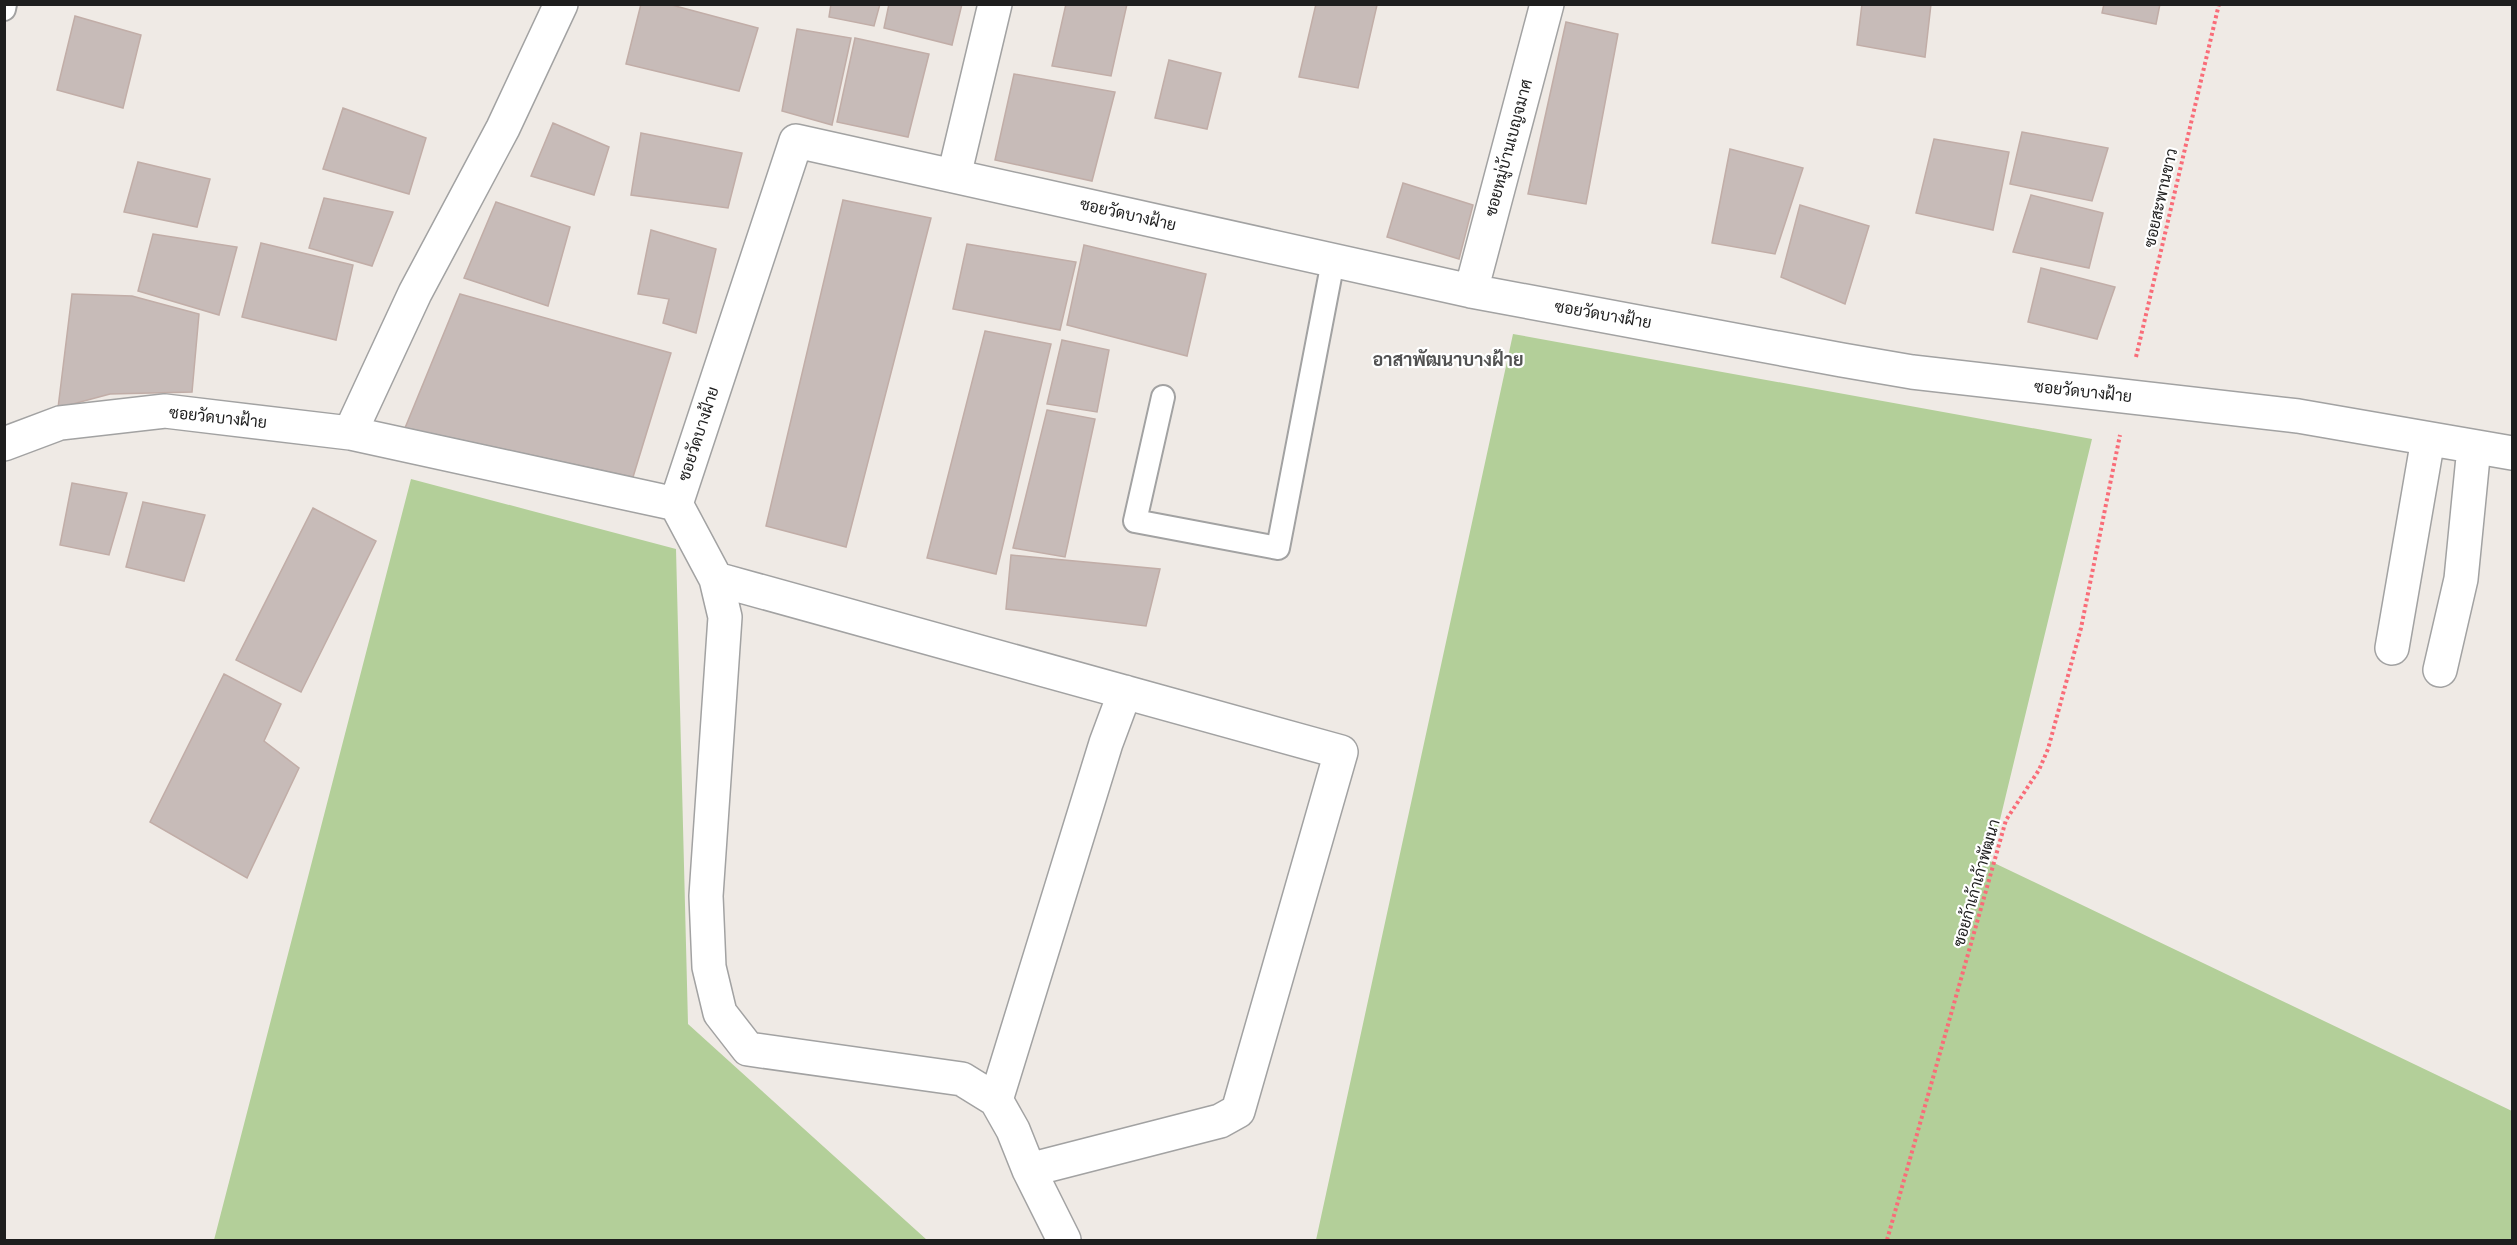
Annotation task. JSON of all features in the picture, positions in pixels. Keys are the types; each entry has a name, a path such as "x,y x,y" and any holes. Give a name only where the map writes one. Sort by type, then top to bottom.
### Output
{"street":[{"path":"350,433 415,293 503,128 561,4"},
{"path":"954,176 995,4"},
{"name":"ซอยหมู่บ้านเบญจมาศ","path":"1471,291 1547,4"},
{"name":"ซอยวัดบางฝ้าย","path":"4,444 60,423 165,411 350,433 676,504 796,141 1471,291 1912,372 2298,416 2512,453"},
{"path":"2392,648 2428,439"},
{"path":"2440,670 2460,579 2474,447"},
{"path":"676,504 716,579 725,617 706,896 709,967 720,1013 748,1049 962,1079 996,1100 1013,1130 1029,1170 1064,1240"},
{"path":"716,579 1341,752 1238,1111 1220,1121 1029,1170"},
{"path":"996,1100 1106,743 1125,692"}],"lane":[{"path":"1163,398 1134,521 1278,548 1333,261"}],"path":[{"name":"ซอยสะพานขาว","path":"2127,397 2219,4"},
{"name":"ซอยก้าเก้าเก้าพัฒนา","path":"1887,1240 2006,820 2039,770 2048,749 2081,628 2127,397"}],"green space":[{"path":"1513,334 2092,439 1990,861 2512,1111 2512,1240 1316,1240"},
{"path":"411,479 676,549 688,1024 927,1240 214,1240"}],"building":[{"path":"641,4 668,4 758,28 739,91 626,64"},
{"path":"831,4 880,4 874,26 829,17"},
{"path":"889,4 962,4 952,45 884,28"},
{"path":"1066,4 1127,4 1111,76 1052,66"},
{"path":"1316,4 1377,5 1358,88 1299,77"},
{"path":"1862,4 1931,4 1925,57 1857,45"},
{"path":"2104,4 2160,4 2156,24 2102,13"},
{"path":"75,16 141,35 123,108 57,90"},
{"path":"1566,22 1618,34 1586,204 1528,194"},
{"path":"797,29 851,38 832,125 782,111"},
{"path":"855,38 929,54 908,137 837,122"},
{"path":"1169,60 1221,73 1207,129 1155,118"},
{"path":"1014,74 1115,92 1092,181 995,160"},
{"path":"343,108 426,138 409,194 323,169"},
{"path":"553,123 609,147 594,195 531,176"},
{"path":"2022,132 2108,148 2092,201 2010,184"},
{"path":"641,133 742,153 728,208 631,195"},
{"path":"1934,139 2009,152 1993,230 1916,213"},
{"path":"1730,149 1803,168 1775,254 1712,243"},
{"path":"138,162 210,179 197,227 124,212"},
{"path":"1403,183 1473,205 1459,259 1387,237"},
{"path":"2031,195 2103,213 2089,268 2013,252"},
{"path":"324,198 393,212 372,266 309,248"},
{"path":"843,200 931,218 846,547 766,526"},
{"path":"496,202 570,227 548,306 464,278"},
{"path":"1800,205 1869,226 1845,304 1781,277"},
{"path":"651,230 716,249 696,333 663,323 669,299 638,294"},
{"path":"153,234 237,247 219,315 138,291"},
{"path":"261,243 353,265 336,340 242,317"},
{"path":"967,244 1076,262 1060,330 953,309"},
{"path":"1084,245 1206,274 1187,356 1067,325"},
{"path":"2041,268 2115,287 2097,339 2028,322"},
{"path":"72,294 132,296 199,314 192,392 110,394 58,408"},
{"path":"460,294 671,353 633,477 405,428"},
{"path":"985,331 1051,344 996,574 927,558"},
{"path":"1062,340 1109,350 1097,412 1047,404"},
{"path":"1047,410 1095,419 1065,557 1013,548"},
{"path":"72,483 127,493 109,555 60,545"},
{"path":"143,502 205,515 184,581 126,567"},
{"path":"313,508 376,541 301,692 236,660"},
{"path":"1011,555 1160,569 1146,626 1006,609"},
{"path":"224,674 281,704 264,741 299,768 247,878 150,822"}],"district":[{"name":"อาสาพัฒนาบางฝ้าย","path":"1448,360"}]}
